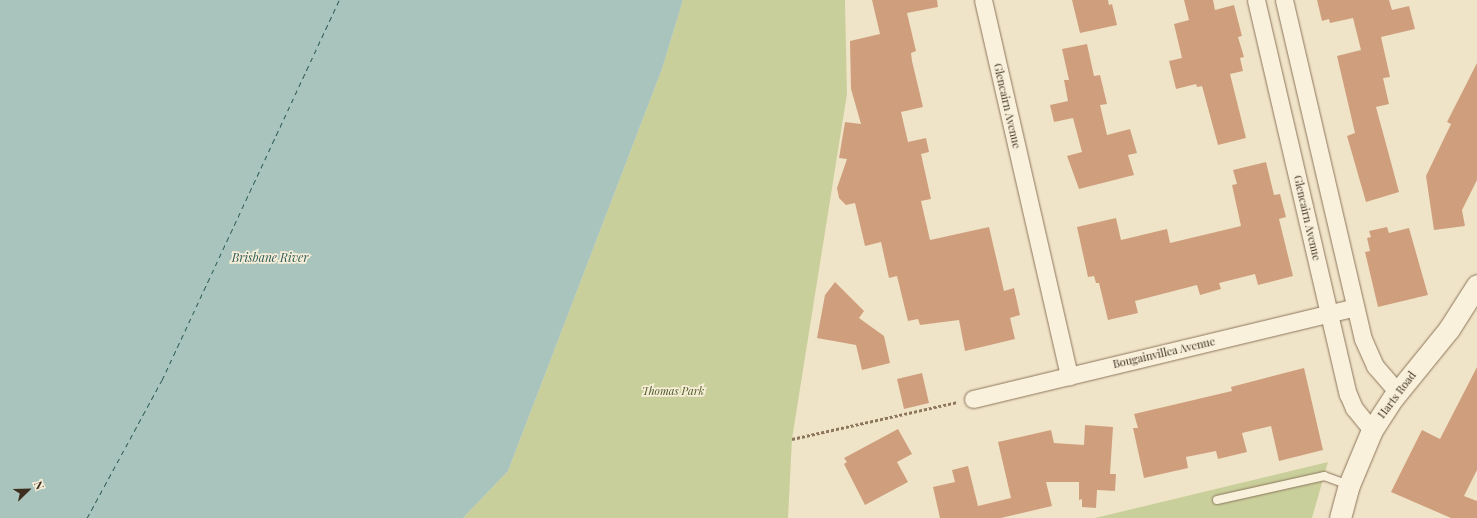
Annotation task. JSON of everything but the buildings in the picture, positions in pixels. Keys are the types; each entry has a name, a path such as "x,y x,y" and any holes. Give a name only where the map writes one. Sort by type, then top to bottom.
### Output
{"street":[{"name":"Glencairn Avenue","path":"983,0 1068,376"},
{"name":"Glencairn Avenue","path":"1256,0 1351,401 1372,430"},
{"path":"1284,0 1355,307 1373,363 1398,392"},
{"name":"Harts Road","path":"1340,518 1349,485 1372,430 1398,392 1449,329 1477,285"},
{"name":"Bougainvillea Avenue","path":"973,399 1355,307"}],"lane":[{"path":"1218,500 1324,476 1349,485"}],"path":[{"path":"792,439 954,403"}],"green space":[{"name":"Thomas Park","path":"683,0 845,0 847,94 792,439 788,518 463,518 508,471 662,69"},
{"path":"1328,462 1312,518 1095,518"}],"water":[{"name":"Brisbane River","path":"0,0 683,0 662,69 508,471 463,518 0,518"}],"ferry route":[{"path":"87,518 162,380 339,0"}]}
